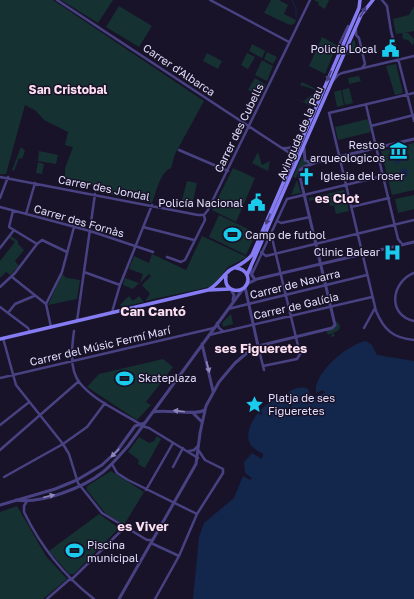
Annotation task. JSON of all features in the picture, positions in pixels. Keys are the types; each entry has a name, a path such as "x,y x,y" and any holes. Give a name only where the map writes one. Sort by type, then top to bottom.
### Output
{"main road":[{"name":"Avinguda de la Pau","path":"235,268 246,261 254,251 314,113 360,0"},
{"name":"Avinguda de la Pau","path":"249,275 251,266 260,252 363,11 373,0"},
{"path":"217,284 229,269 246,261"},
{"path":"1,339 208,290 231,289 237,291 245,287 249,275 244,270 235,268 230,270 217,284 208,290"},
{"path":"226,275 226,284 231,289"}],"street":[{"name":"Carrer d'Albarca","path":"57,0 291,154"},
{"path":"210,0 289,42"},
{"name":"Carrer des Cubells","path":"167,257 183,262 204,220 204,215 228,171 310,0"},
{"path":"382,0 387,6 398,60 414,121"},
{"path":"339,45 348,26"},
{"path":"356,27 356,33 359,38 365,64 362,68"},
{"path":"332,83 338,75 369,66 414,56"},
{"path":"365,64 369,66"},
{"path":"414,93 329,114 375,308 382,325 390,334 399,338 414,340"},
{"path":"366,105 398,239 402,244"},
{"path":"283,148 292,148 297,146 314,113"},
{"path":"372,126 413,116"},
{"path":"119,599 198,460 202,422 205,410 213,391 219,382 241,357 258,346 332,328 334,325 331,306 299,174 304,167 313,163 414,139"},
{"path":"304,148 305,160 313,163"},
{"path":"179,150 228,171"},
{"path":"304,194 383,176"},
{"name":"Carrer des Jondal","path":"0,177 35,182 204,215"},
{"path":"0,198 8,177"},
{"path":"26,214 35,182"},
{"path":"77,321 95,194"},
{"name":"Avinguda de la Pau","path":"249,275 271,234 287,198 304,194"},
{"path":"351,207 389,198"},
{"path":"112,312 120,285 152,205"},
{"name":"Carrer des Fornàs","path":"0,207 90,231 153,252"},
{"path":"13,211 8,224 14,230 37,244"},
{"path":"277,221 281,223 310,217"},
{"path":"260,252 266,256 414,220"},
{"path":"51,327 46,304 62,272 74,227"},
{"path":"142,227 194,240"},
{"path":"0,248 14,230"},
{"path":"245,287 263,368 300,356 271,234"},
{"path":"0,287 2,282 12,277 37,244 42,240 67,252"},
{"path":"16,500 27,501 57,494 80,485 102,473 112,464 141,426 146,422 232,302 255,278 414,242"},
{"path":"84,272 120,285"},
{"path":"414,273 401,282 395,294 395,306 400,314 414,321"},
{"path":"249,275 255,278"},
{"name":"Carrer de Navarra","path":"227,309 367,275"},
{"path":"12,277 46,304"},
{"path":"231,289 234,295 232,302"},
{"path":"8,313 15,304 34,296"},
{"name":"Carrer de Galícia","path":"209,335 372,297"},
{"path":"0,307 30,332"},
{"path":"364,328 375,308"},
{"path":"217,323 219,328 224,331"},
{"name":"Carrer del Músic Fermí Marí","path":"0,378 214,328"},
{"path":"74,331 72,347 73,360 79,381 86,390 141,426 149,428 188,451 198,460 205,460"},
{"path":"1,339 16,385 28,402 63,444 69,454 77,480 102,513 124,528 179,556"},
{"path":"202,344 213,391"},
{"path":"197,351 204,353"},
{"path":"0,450 79,381"},
{"path":"211,381 219,382"},
{"path":"0,425 28,402"},
{"path":"160,402 161,407 164,410"},
{"path":"4,477 63,444 88,427 105,403"},
{"path":"153,412 164,410 194,414 205,410"},
{"path":"194,414 202,422"},
{"path":"146,422 149,428"},
{"path":"0,505 55,489 77,480 102,465 117,451 134,427 141,426"},
{"path":"146,490 173,442"},
{"path":"188,451 194,450 199,446"},
{"path":"173,467 183,448"},
{"path":"155,599 179,556 197,514 224,471 205,460 199,451"},
{"path":"112,464 114,469 122,477 197,514"},
{"path":"27,501 24,509 33,530 52,560 71,580 94,599"},
{"path":"47,599 71,580 124,528"},
{"path":"147,540 149,547"}],"green space":[{"path":"0,0 53,0 204,101 175,154 171,168 167,170 161,178 152,203 100,192 100,187 65,179 65,168 73,147 65,145 68,132 44,120 36,111 25,105 6,174 0,174"},
{"path":"61,0 113,0 98,23"},
{"path":"271,0 279,0 288,5 284,14 296,20 294,24 290,25 264,13"},
{"path":"314,0 329,0 325,9 318,5 319,3"},
{"path":"119,6 152,26 139,47 106,27"},
{"path":"414,6 414,31 404,33 408,33 414,39 413,46 408,40 403,39 402,33 396,34 393,19 409,15"},
{"path":"322,37 337,45 325,74 309,66"},
{"path":"355,40 356,53 347,55 353,41"},
{"path":"252,44 265,51 262,58 249,51"},
{"path":"267,52 277,57 273,64 264,59"},
{"path":"207,53 222,61 218,69 203,61"},
{"path":"247,53 255,57 248,69 241,65"},
{"path":"262,60 273,66 267,81 255,75"},
{"path":"396,64 403,93 395,95 386,66"},
{"path":"359,76 361,81 349,84 348,78"},
{"path":"255,78 266,85 260,96 248,90"},
{"path":"302,82 318,90 311,106 292,97 304,102 315,93 316,90 300,85"},
{"path":"349,88 353,103 345,105 342,90"},
{"path":"341,90 344,105 337,107 334,92"},
{"path":"368,119 371,132 338,140 335,127"},
{"path":"414,143 414,190 392,195 381,151"},
{"path":"21,147 25,151 22,159 19,158 14,171 12,170"},
{"path":"39,151 58,155 56,164 38,161"},
{"path":"258,152 262,165 270,161 268,171 252,163"},
{"path":"302,157 303,160 309,164 300,168 296,178 293,177"},
{"path":"38,162 44,164 42,174 36,173"},
{"path":"233,168 255,178 236,222 212,210"},
{"path":"297,180 301,193 291,195"},
{"path":"187,181 197,183 192,206 181,204"},
{"path":"344,190 345,192 309,201 309,198"},
{"path":"345,193 349,211 336,214 334,206 338,205 330,206 328,197"},
{"path":"414,195 414,209 398,213 395,199"},
{"name":"Camp de futbol","path":"219,215 256,233 246,255 209,237"},
{"path":"11,236 18,241 18,244 24,250 15,261 19,266 10,275 6,272 0,278 0,261 15,242 9,238"},
{"path":"202,236 247,257 228,267 216,282 209,287 145,301 150,294 142,285 151,276 149,274 140,283 143,274 129,269 134,256 149,263 152,254 186,270"},
{"path":"62,274 67,278 80,280 77,299 48,305"},
{"path":"125,278 139,283 133,289 123,285"},
{"path":"129,296 133,301 139,296 144,302 122,307 120,305"},
{"path":"231,314 233,324 223,327 222,323"},
{"path":"337,321 340,326 339,330 328,335 326,330 335,326"},
{"path":"163,359 173,367 146,402 151,405 137,420 87,387 99,374"},
{"path":"157,436 161,439 145,468 138,464 139,460 128,452 139,437 149,443 154,441"},
{"path":"111,471 144,492 124,525 105,513 87,490 87,486"},
{"path":"17,506 46,556 67,579 43,599 0,599 0,512"},
{"path":"99,514 119,528 74,574 69,574 49,551"}],"water":[{"path":"401,153 405,158 404,161 401,161 397,165 394,160"},
{"path":"402,169 406,169 408,173 406,177 402,177 400,175 400,171"},
{"path":"366,341 372,345 377,355 414,361 414,599 193,599 199,537 204,523 234,498 243,476 250,480 252,478 245,473 244,462 252,453 262,459 263,454 253,447 249,441 248,434 253,420 263,407 276,399 283,397 291,408 292,407 284,396 295,389 308,389 310,395 308,397 325,393 323,390 316,393 320,377 326,369 341,353 359,343"}],"waterway":[{"path":"292,0 296,9 296,17"}],"place":[{"name":"Policía Local","path":"390,49"},
{"name":"Restos arqueologicos","path":"398,151"},
{"name":"Iglesia del roser","path":"307,176"},
{"name":"Policía Nacional","path":"256,203"},
{"name":"Camp de futbol","path":"232,235"},
{"name":"Clinic Balear","path":"393,252"},
{"name":"Skateplaza","path":"125,378"},
{"name":"Platja de ses Figueretes","path":"255,404"},
{"name":"Piscina municipal","path":"74,551"}],"district":[{"name":"San Cristobal","path":"68,90"},
{"name":"es Clot","path":"337,198"},
{"name":"Can Cantó","path":"153,311"},
{"name":"ses Figueretes","path":"261,348"},
{"name":"es Viver","path":"143,526"}]}
